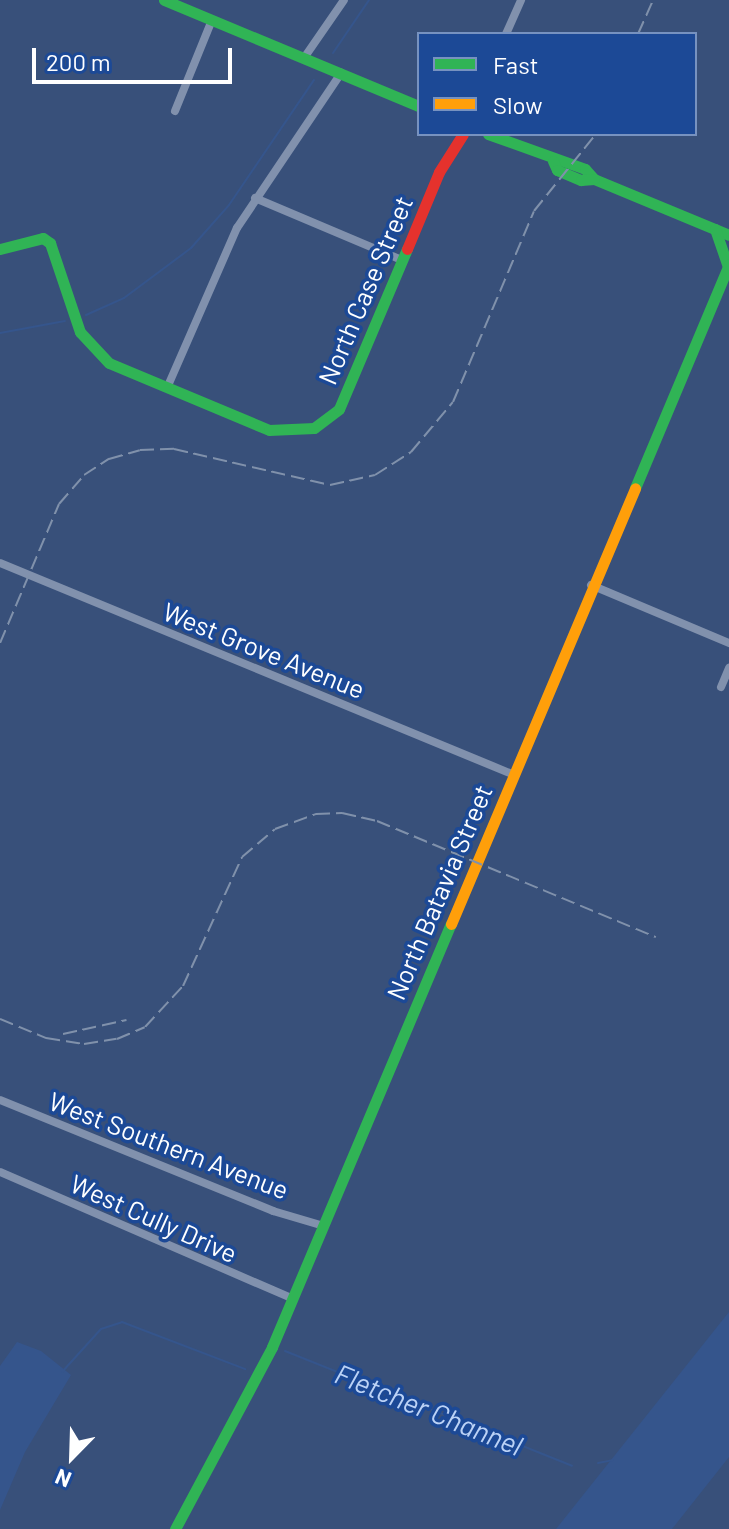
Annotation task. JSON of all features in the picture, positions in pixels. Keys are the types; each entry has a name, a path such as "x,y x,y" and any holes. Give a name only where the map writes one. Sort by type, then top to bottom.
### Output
{"main road":[{"path":"166,0 417,105"},
{"name":"North Case Street","path":"167,388 283,433 314,428 339,409 439,172 462,136"},
{"path":"493,136 553,161 557,170 581,180 594,179 729,235"},
{"path":"715,229 728,265"},
{"path":"0,249 47,240 89,346 109,363 167,388"},
{"name":"North Batavia Street","path":"175,1529 269,1354 728,265"}],"street":[{"path":"304,58 344,0"},
{"path":"507,32 521,0"},
{"path":"175,111 212,20"},
{"path":"167,388 237,228 341,73"},
{"path":"255,198 402,260"},
{"name":"West Grove Avenue","path":"0,563 512,774"},
{"path":"591,585 729,643"},
{"path":"721,687 729,668"},
{"name":"West Southern Avenue","path":"0,1100 273,1211 324,1226"},
{"name":"West Cully Drive","path":"0,1172 293,1299"}],"water":[{"path":"729,1312 729,1457 672,1529 556,1529"},
{"path":"17,1342 41,1351 71,1375 25,1452 0,1510 0,1366"}],"waterway":[{"path":"333,53 369,0"},
{"path":"86,315 124,298 191,248 229,205 314,80"},
{"path":"0,333 65,321"},
{"name":"Fletcher Channel","path":"62,1372 101,1329 122,1322 245,1369"},
{"name":"Fletcher Channel","path":"285,1351 572,1466"},
{"path":"598,1463 613,1460"}],"railway":[{"path":"639,32 653,0"},
{"path":"0,643 59,504 84,475 109,459 140,450 174,449 330,485 375,475 411,452 453,402 534,211 594,136"},
{"path":"0,1019 46,1038 84,1044 117,1039 145,1027 183,986 242,857 275,829 316,814 342,813 377,821 656,937"},
{"path":"63,1034 126,1020"}],"traffic: fast":[{"path":"164,0 417,105"},
{"path":"494,136 585,169 594,179 729,235"},
{"path":"553,161 557,170 581,180 594,179"},
{"path":"715,229 728,266"},
{"path":"0,249 43,238 50,243 80,332 109,363 269,430 314,428 339,409 407,249"},
{"path":"635,488 729,264"},
{"path":"175,1529 272,1347 451,924"}],"traffic: slow":[{"path":"451,924 635,488"}],"traffic: jam":[{"path":"407,249 439,172 462,136"}]}
